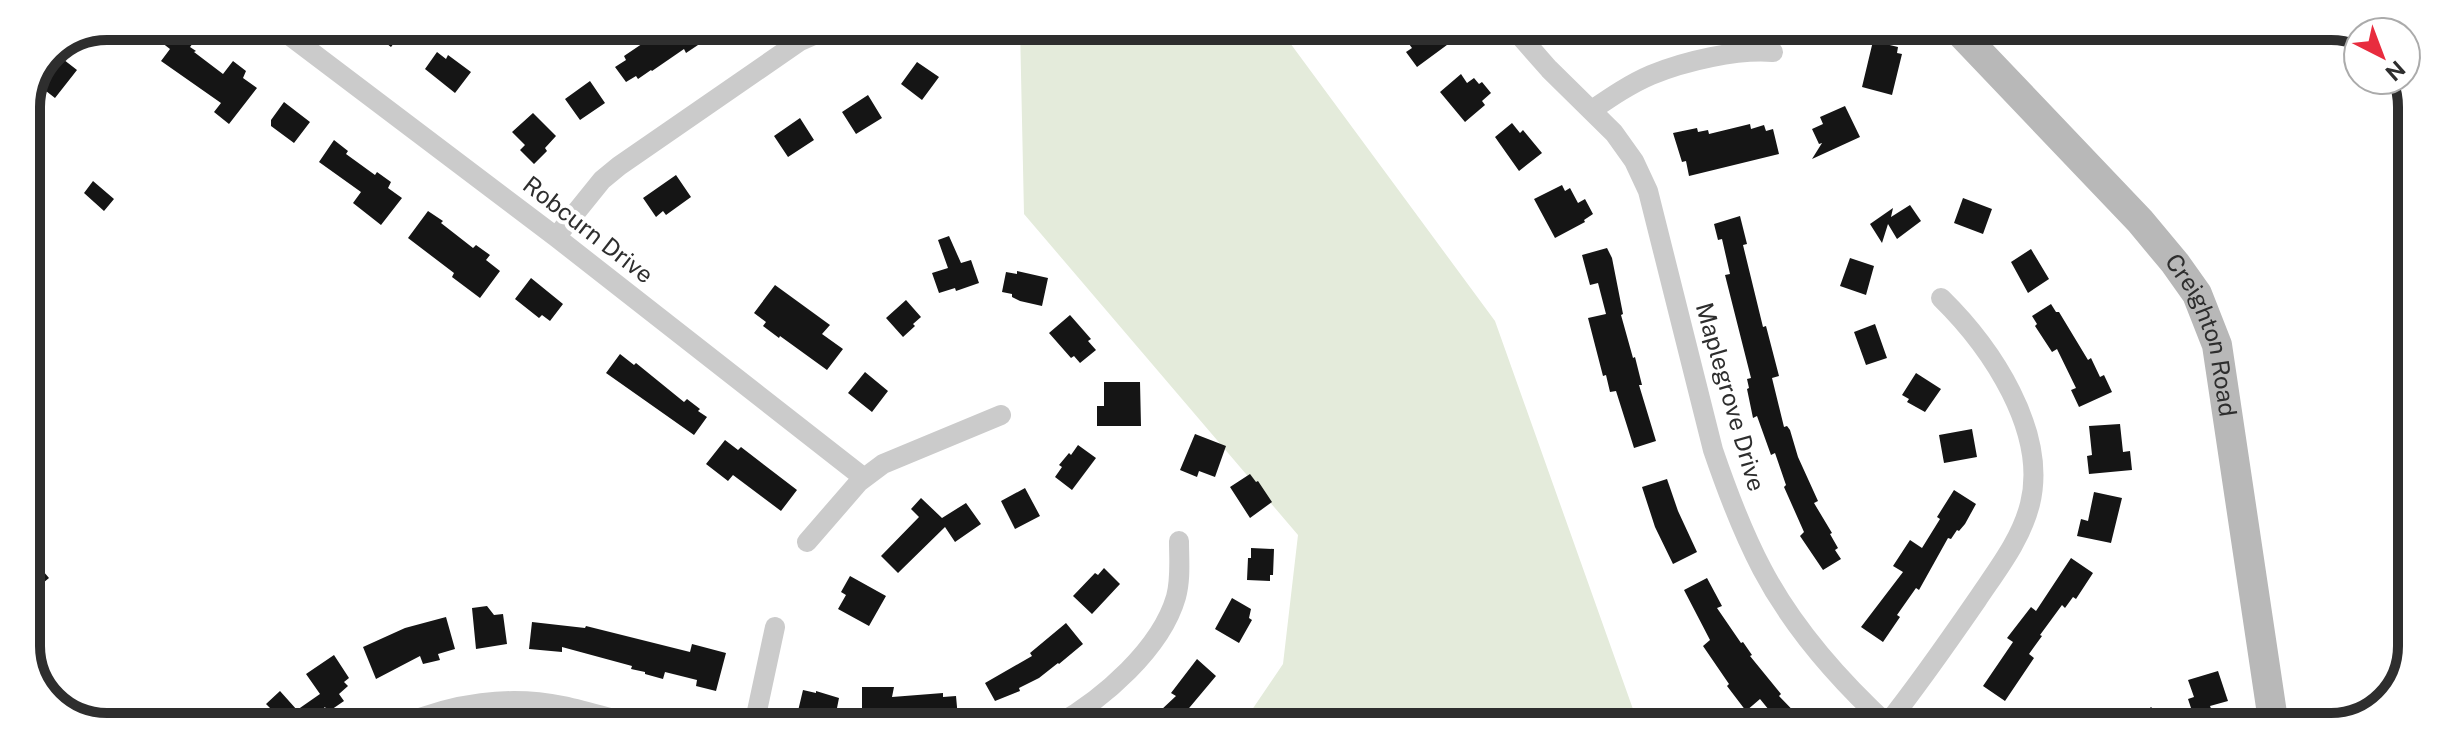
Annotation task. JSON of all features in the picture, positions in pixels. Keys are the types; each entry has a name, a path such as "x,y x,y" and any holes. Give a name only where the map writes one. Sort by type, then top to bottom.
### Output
{"main road":[{"name":"Creighton Road","path":"1967,40 2140,221 2197,294 2217,345 2272,713"}],"street":[{"name":"Robcurn Drive","path":"296,40 556,237 864,478"},
{"path":"556,237 602,180 619,166 802,40"},
{"name":"Maplegrove Drive","path":"1524,40 1614,133 1634,161 1648,191 1713,450 1750,545 1807,637 1875,713"},
{"path":"1592,110 1626,87 1652,75 1708,58 1757,50 1773,52"},
{"path":"1897,713 2006,558 2024,522 2033,487 2034,464 2027,427 2012,395 1978,339 1941,298"},
{"path":"807,542 864,478 883,464 1001,415"},
{"path":"1075,713 1123,674 1161,630 1176,595 1179,541"},
{"path":"757,713 775,627"},
{"path":"437,713 481,702 516,701 563,706 590,713"}],"green space":[{"path":"1020,40 1288,40 1495,321 1634,713 1250,713 1283,664 1298,535 1024,214"}],"building":[{"path":"158,40 195,40 190,47 194,52 223,74 233,61 246,71 243,78 257,88 229,124 214,112 221,103 161,61 170,49"},
{"path":"382,40 396,40 391,47"},
{"path":"648,40 704,41 686,53 684,49 638,79 636,76 626,82 615,67 626,60 624,56"},
{"path":"1406,40 1451,42 1417,67 1406,52 1412,48"},
{"path":"1873,41 1898,47 1897,53 1902,54 1892,95 1862,87"},
{"path":"437,52 446,59 448,55 471,72 455,93 425,69"},
{"path":"62,58 77,70 55,98 43,89 51,70"},
{"path":"917,62 939,77 922,100 901,84"},
{"path":"1461,74 1467,83 1474,78 1479,84 1482,82 1491,93 1482,101 1485,105 1465,122 1440,92"},
{"path":"590,81 605,103 580,120 565,99"},
{"path":"868,95 882,118 856,134 842,112"},
{"path":"284,102 310,122 294,143 271,126 271,120"},
{"path":"1845,106 1860,137 1812,159 1822,143 1819,144 1812,129 1823,124 1820,117"},
{"path":"533,113 556,136 534,164 520,150 525,145 512,132"},
{"path":"800,118 814,140 788,157 774,136"},
{"path":"1512,123 1520,133 1523,130 1542,153 1519,171 1495,137"},
{"path":"1750,124 1751,129 1764,125 1766,131 1773,129 1779,154 1689,176 1686,161 1682,162 1673,133 1697,128 1698,132 1708,130 1709,134"},
{"path":"334,140 348,151 346,154 375,175 377,172 391,182 388,188 402,198 381,225 353,203 361,192 319,162"},
{"path":"676,175 691,197 666,215 663,211 656,217 643,198"},
{"path":"93,181 114,199 104,211 84,193"},
{"path":"1562,185 1565,191 1570,188 1578,203 1585,199 1593,214 1585,222 1555,238 1534,199"},
{"path":"1963,198 1992,209 1983,234 1954,223"},
{"path":"1910,205 1921,221 1897,239 1888,224 1882,243 1870,224 1893,208 1891,217"},
{"path":"428,211 473,248 476,245 490,255 486,260 500,271 480,298 452,277 454,273 408,238"},
{"path":"1740,216 1747,244 1743,245 1763,327 1766,326 1779,376 1772,378 1784,427 1790,430 1798,457 1818,501 1814,503 1832,533 1838,548 1835,550 1841,559 1823,570 1800,536 1804,532 1784,487 1786,485 1775,453 1771,455 1757,416 1753,418 1747,389 1747,379 1751,378 1725,275 1730,274 1722,239 1718,240 1714,224"},
{"path":"949,236 961,263 971,260 979,283 939,293 932,273 948,268 938,240"},
{"path":"1607,248 1612,258 1621,315 1656,441 1634,448 1616,391 1610,392 1606,375 1603,376 1588,318 1606,314 1598,283 1590,285 1582,255"},
{"path":"2031,249 2049,279 2028,293 2011,262"},
{"path":"1850,258 1874,266 1866,295 1840,286"},
{"path":"1017,271 1048,278 1042,306 1020,301 1012,294 1002,292 1006,272 1017,274"},
{"path":"531,278 563,304 550,321 542,315 539,318 515,299"},
{"path":"775,285 830,325 822,334 843,349 827,370 763,326 766,322 754,313"},
{"path":"906,300 921,317 903,337 886,318"},
{"path":"2051,304 2088,360 2091,358 2100,377 2104,375 2112,392 2079,407 2071,390 2076,388 2057,349 2052,352 2032,316"},
{"path":"1070,315 1091,339 1088,341 1096,350 1080,363 1074,356 1071,358 1049,333"},
{"path":"1875,324 1887,358 1866,365 1854,332"},
{"path":"620,354 684,402 687,399 700,409 698,411 707,417 694,435 606,373"},
{"path":"865,372 888,391 872,412 848,393"},
{"path":"1916,373 1941,389 1925,412 1907,402 1909,399 1902,395"},
{"path":"1104,382 1140,382 1141,426 1097,426 1097,406 1104,406"},
{"path":"2120,424 2123,452 2130,451 2132,470 2089,474 2087,456 2092,455 2089,426"},
{"path":"1972,429 1977,457 1944,463 1939,435"},
{"path":"1195,434 1226,446 1215,477 1199,471 1197,477 1180,470"},
{"path":"725,440 738,450 741,447 797,490 781,511 733,475 728,481 706,464"},
{"path":"1078,445 1096,458 1072,490 1055,477 1062,467 1059,465"},
{"path":"1250,474 1272,502 1250,518 1230,487"},
{"path":"1667,479 1697,552 1673,564 1655,527 1642,487"},
{"path":"1025,488 1040,516 1015,529 1001,501"},
{"path":"1954,490 1976,504 1965,524 1951,539 1948,538 1919,590 1916,588 1897,615 1900,617 1883,642 1861,627 1903,572 1893,566 1910,540 1922,548"},
{"path":"2094,492 2122,498 2111,543 2077,536 2081,519 2088,521"},
{"path":"921,498 942,518 966,503 981,524 955,542 945,527 898,573 881,556 919,517 911,509"},
{"path":"1251,548 1274,549 1270,581 1247,580"},
{"path":"2071,558 2093,573 2076,599 2073,597 2065,608 2062,605 2040,635 2029,654 2034,658 2005,701 1983,686 2013,642 2007,638 2031,607 2036,611"},
{"path":"40,567 49,578 40,585"},
{"path":"1104,568 1120,584 1092,614 1073,596"},
{"path":"850,576 886,596 869,626 838,609 846,595 841,592"},
{"path":"1707,578 1722,606 1717,608 1781,694 1779,696 1795,713 1771,713 1760,699 1746,711 1703,646 1710,640 1684,590"},
{"path":"1232,598 1251,609 1249,618 1252,620 1239,643 1215,629"},
{"path":"487,606 494,615 503,614 507,644 476,649 472,608"},
{"path":"446,617 455,649 438,654 440,660 423,664 420,656 376,679 363,647 405,628"},
{"path":"532,622 586,626 690,652 692,644 726,653 716,691 696,686 697,680 665,672 663,679 631,669 632,666 562,647 562,652 529,649"},
{"path":"1066,623 1083,644 1039,678 1019,688 1020,691 995,701 985,683 1032,656 1030,653"},
{"path":"334,655 349,678 344,682 348,686 339,694 344,701 328,712 325,707 318,713 264,713 270,708 266,704 280,691 297,710 320,694 306,674"},
{"path":"1197,659 1216,676 1185,713 1158,713 1176,696 1171,693"},
{"path":"2218,671 2228,701 2210,706 2212,711 2193,713 2188,699 2194,697 2188,680"},
{"path":"862,687 894,687 892,697 943,693 943,697 956,696 958,713 862,713"},
{"path":"803,690 839,698 836,713 798,711"}]}
